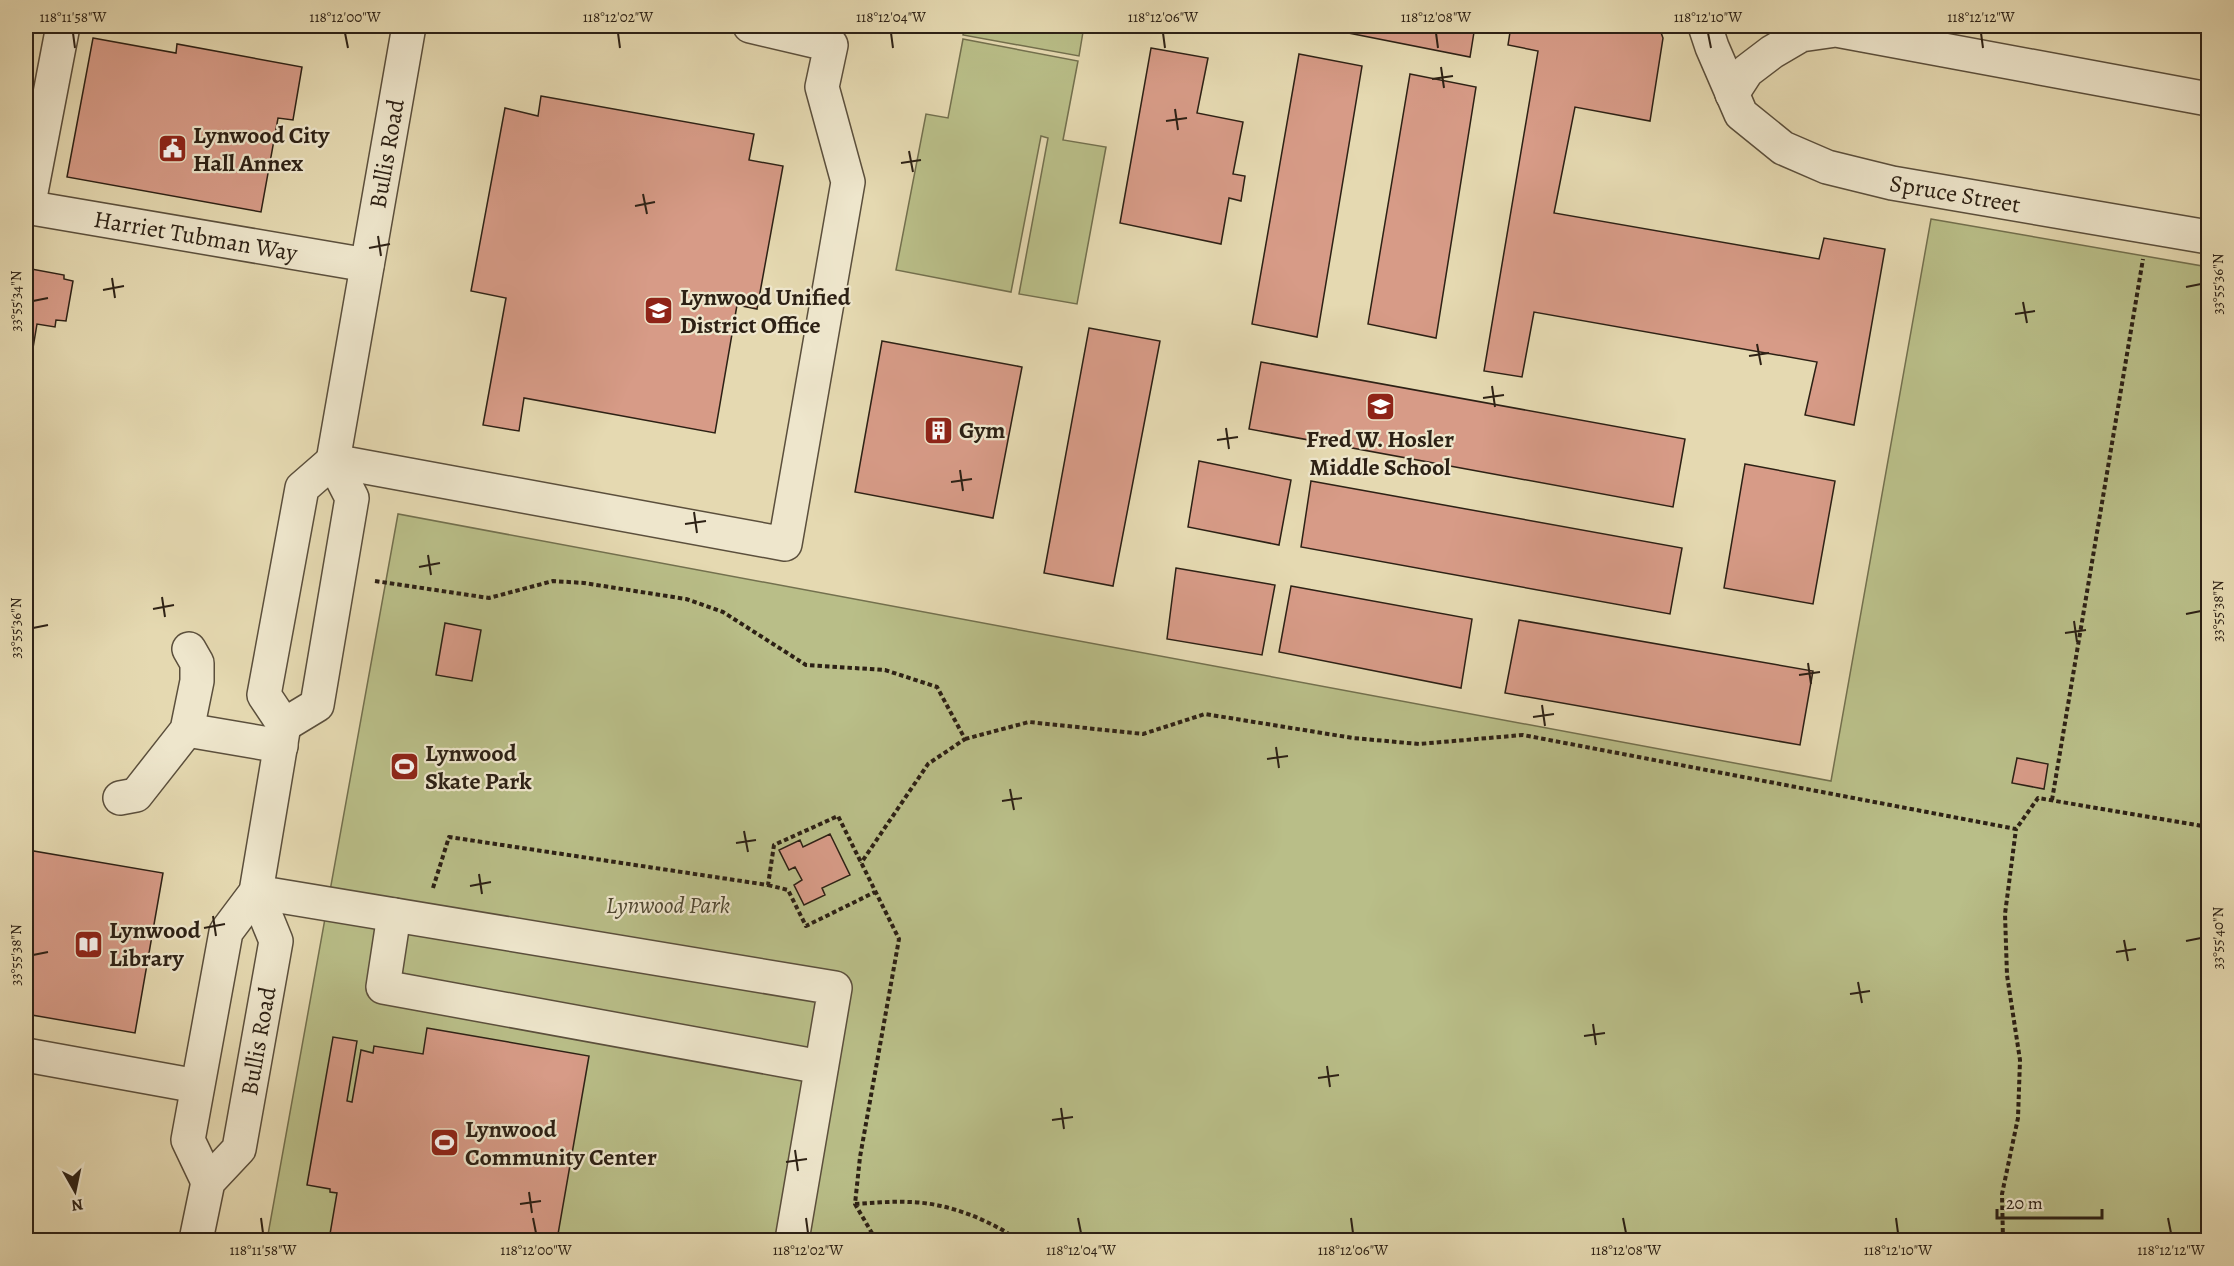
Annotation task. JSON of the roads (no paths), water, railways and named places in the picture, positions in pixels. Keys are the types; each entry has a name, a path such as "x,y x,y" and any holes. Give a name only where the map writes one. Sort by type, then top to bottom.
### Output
{"street":[{"path":"27,208 63,26"},
{"name":"Bullis Road","path":"333,461 368,265 405,26"},
{"path":"333,461 785,544 848,182 822,87 831,45 750,26"},
{"name":"Spruce Street","path":"1706,26 1712,47 1741,114 1783,148 1827,167 1892,183 2208,237"},
{"path":"1732,94 1747,71 1772,52 1801,35 1836,30 2208,99"},
{"name":"Harriet Tubman Way","path":"27,208 368,265"},
{"path":"188,730 283,736 317,705 352,498 333,461"},
{"path":"196,1240 208,1182 188,1140 197,1086 226,932 256,892 283,736 264,695 302,488 333,461"},
{"path":"120,798 136,795 188,730 197,681 197,663 189,648"},
{"path":"256,892 835,988 792,1240"},
{"name":"Bullis Road","path":"208,1182 239,1149 276,941 256,892"},
{"path":"394,915 383,987 821,1068"},
{"path":"26,1055 197,1086"}],"place":[{"name":"Lynwood City Hall Annex","path":"172,149"},
{"name":"Lynwood Unified District Office","path":"659,311"},
{"name":"Fred W. Hosler Middle School","path":"1380,406"},
{"name":"Gym","path":"938,430"},
{"name":"Lynwood Skate Park","path":"404,767"},
{"name":"Lynwood Library","path":"88,944"},
{"name":"Lynwood Community Center","path":"444,1143"}],"park label":[{"name":"Lynwood Park","path":"668,905"}]}
